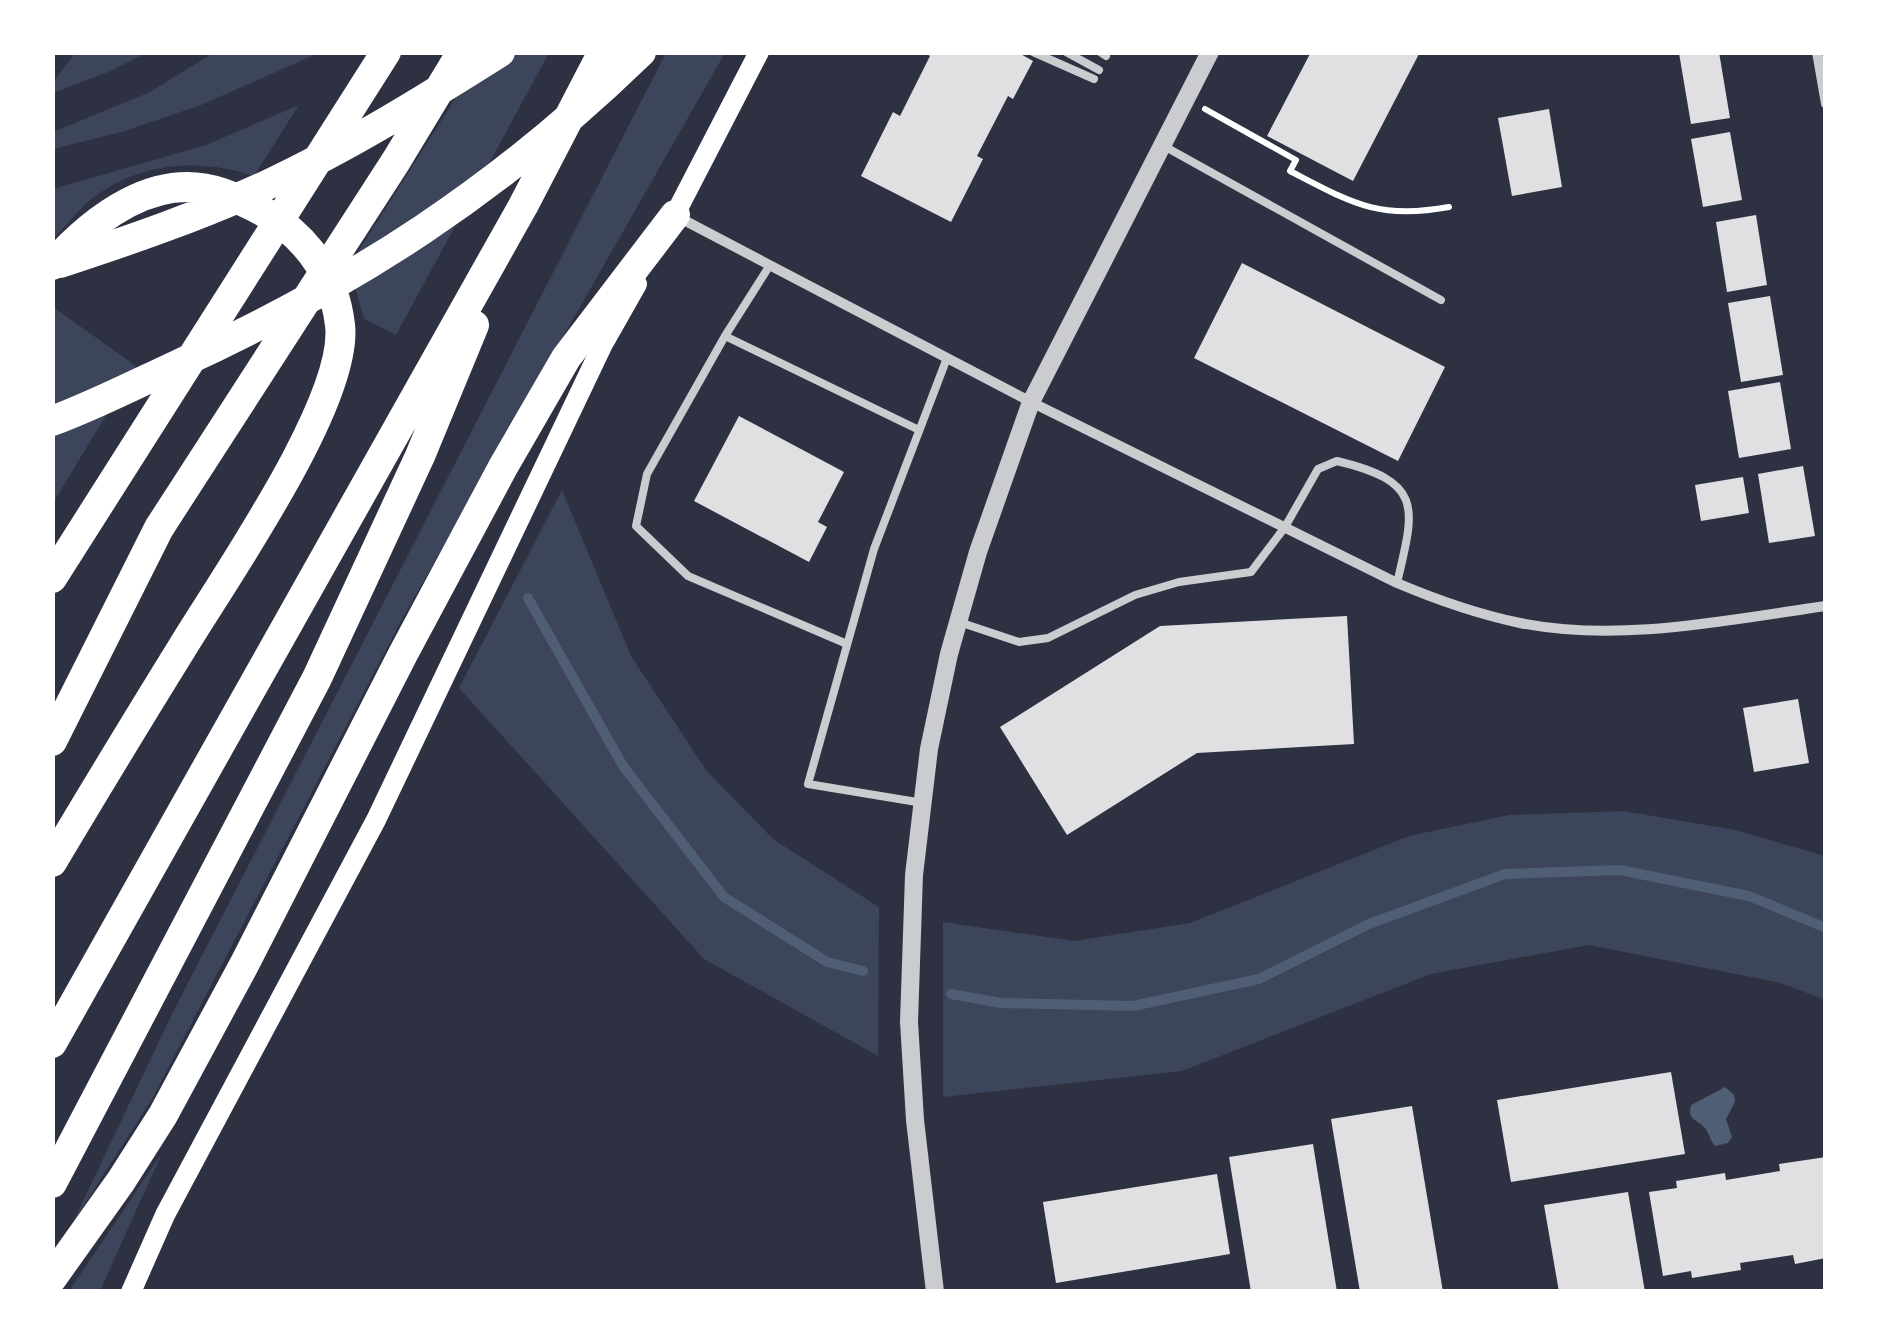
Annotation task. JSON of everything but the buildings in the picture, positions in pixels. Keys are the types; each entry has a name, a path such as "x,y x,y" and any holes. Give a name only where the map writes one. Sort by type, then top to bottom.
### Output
{"highway":[{"path":"52,578 386,52"},
{"path":"52,710 159,528 462,52"},
{"path":"52,266 144,236 266,186 364,136 500,52"},
{"path":"52,1042 524,206 603,52"},
{"path":"52,421 277,317 428,229 519,162 641,52"},
{"path":"52,266 112,211 162,188 206,188 250,203 305,242 329,276 341,328 331,386 294,464 52,862"},
{"path":"52,1183 242,826 333,645 420,456 524,206"},
{"path":"52,1278 163,1115 246,963 403,654 566,358 674,215"},
{"path":"52,741 159,528"}],"main road":[{"path":"131,1292 174,1199 376,820 604,344 758,52"}],"street":[{"path":"935,1292 915,1120 909,1022 914,875 929,748 978,552 1031,402 1210,52"},
{"path":"1816,52 1826,104"},
{"path":"674,215 1031,402 1454,607 1524,624 1602,630 1672,628 1826,606"}],"lane":[{"path":"1033,52 1096,74 1066,52"},
{"path":"1162,146 1441,300"},
{"path":"770,265 647,474 636,526 688,576 847,644"},
{"path":"726,336 919,430"},
{"path":"923,803 808,784 874,548 947,358"},
{"path":"958,622 1020,642 1048,638 1134,594 1179,582 1251,572 1285,528 1318,469 1337,461 1391,479 1405,494 1410,508 1409,529 1397,582"}],"path":[{"path":"1186,99 1296,160 1290,171 1344,198 1380,211 1411,214 1449,207"}],"shaded area":[{"path":"75,52 147,53 53,93 53,82"},
{"path":"213,53 319,53 201,105 125,131 53,149 53,132 150,92"},
{"path":"484,53 549,53 396,335 364,319 349,266"},
{"path":"666,53 725,53 403,617 152,1099 72,1224 172,1014"},
{"path":"299,105 254,176 193,165 133,176 91,200 53,239 53,189 206,145"},
{"path":"53,307 136,366 53,503"},
{"path":"562,490 631,656 706,770 773,839 879,907 878,1056 704,959 459,688"},
{"path":"1624,811 1735,830 1825,856 1825,1000 1781,983 1589,945 1431,974 1182,1071 943,1097 943,922 1074,941 1190,923 1409,836 1509,815"},
{"path":"1725,1087 1734,1095 1735,1102 1726,1119 1732,1137 1728,1143 1715,1146 1690,1110 1691,1105"},
{"path":"162,1153 100,1291 69,1291"}],"waterway":[{"path":"528,598 623,766 724,897 827,962 863,971"},
{"path":"951,994 1001,1003 1133,1006 1259,979 1369,924 1505,874 1620,870 1749,896 1826,928"}]}
